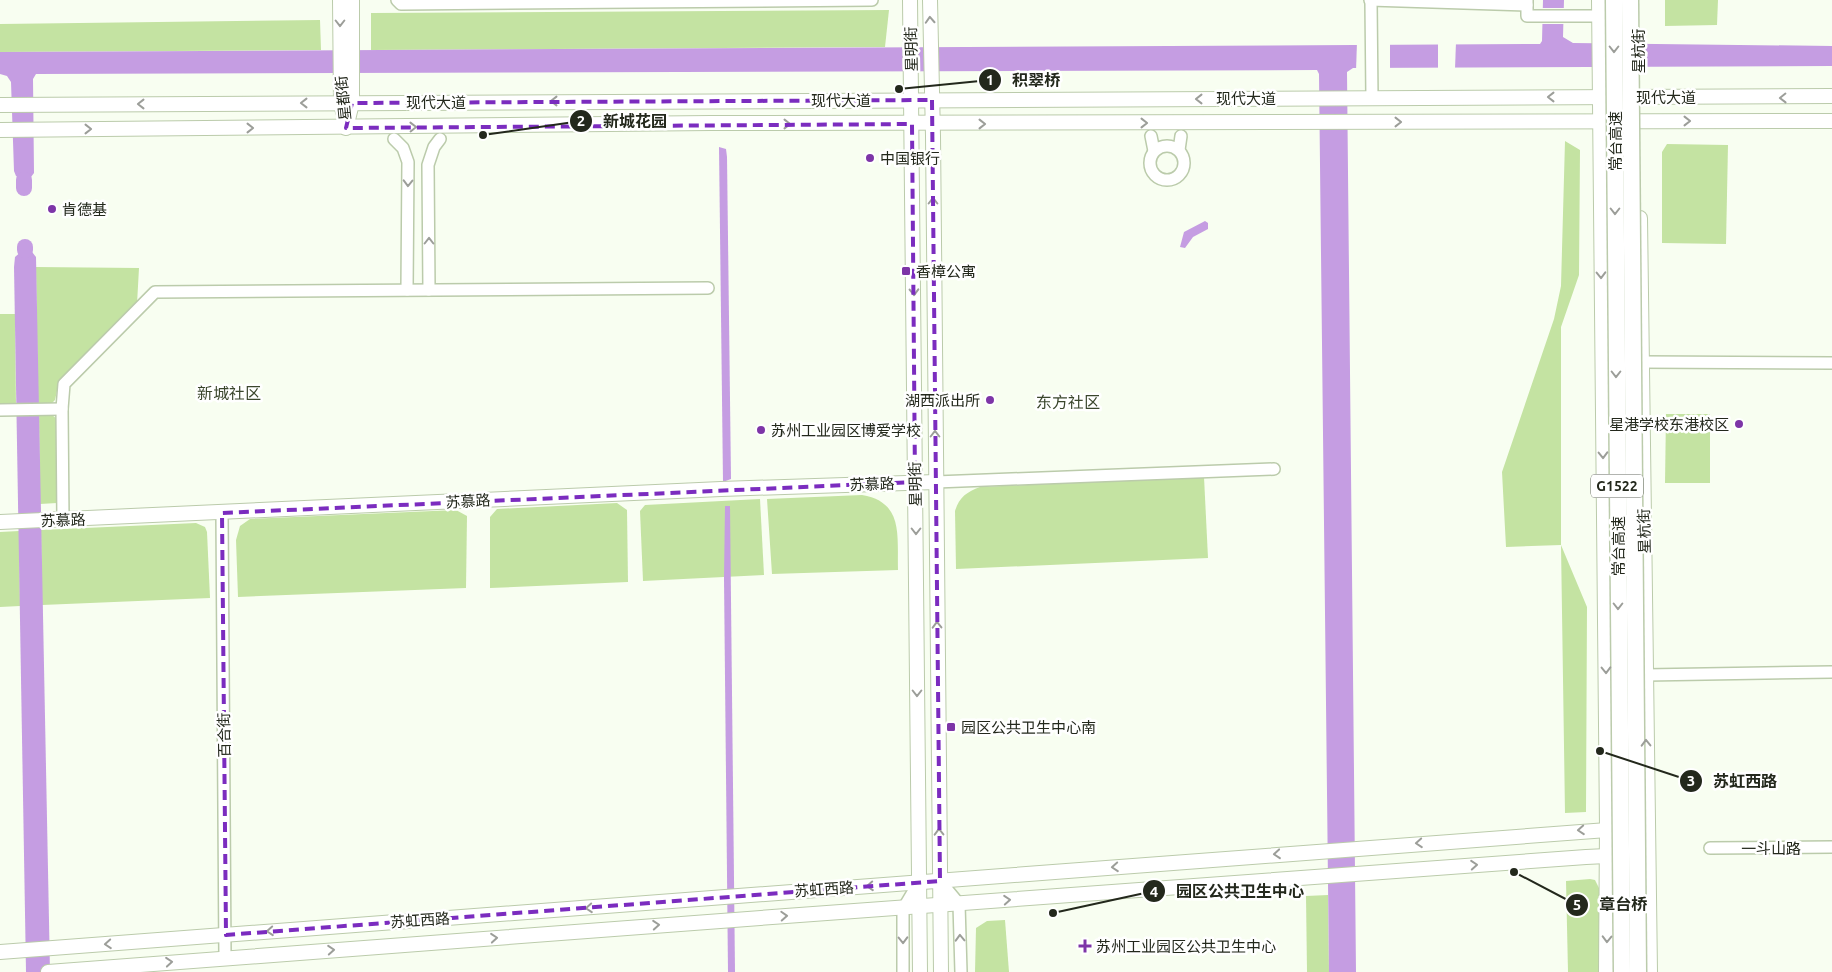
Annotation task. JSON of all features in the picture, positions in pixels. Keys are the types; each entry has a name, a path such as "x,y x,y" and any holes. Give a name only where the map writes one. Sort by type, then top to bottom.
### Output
{"highway":[{"name":"常台高速","path":"1614,0 1622,972"},
{"name":"常台高速","path":"1630,0 1638,972"}],"main road":[{"name":"星都街","path":"340,0 346,46 346,128"},
{"name":"星都街","path":"346,46 352,0"},
{"name":"星明街","path":"910,0 920,972"},
{"name":"星明街","path":"930,0 933,124 940,972"},
{"path":"1599,0 1607,828 1606,972"},
{"name":"星杭街","path":"1638,0 1650,972"},
{"name":"现代大道","path":"3,105 1832,96"},
{"name":"现代大道","path":"3,130 711,123 1832,121"},
{"name":"苏慕路","path":"7,522 936,482"},
{"name":"苏虹西路","path":"0,952 940,881 1607,828 1647,827"},
{"name":"苏虹西路","path":"49,972 731,919 919,908 1356,874 1648,854"}],"street":[{"path":"397,0 401,4 872,0"},
{"path":"1372,98 1373,37 1371,1 1527,2 1527,16 1599,16"},
{"path":"1151,136 1154,152"},
{"path":"1178,150 1181,136"},
{"path":"394,139 403,148 408,162 407,290"},
{"path":"429,290 428,165 434,147 440,139"},
{"path":"1163,146 1169,146 1178,150 1184,160 1182,171 1173,179 1162,180 1152,173 1149,162 1154,152 1163,146"},
{"path":"63,520 62,392 67,380 156,292 708,288"},
{"path":"1642,362 1832,363"},
{"path":"0,410 62,409"},
{"path":"936,482 1274,470"},
{"name":"百合街","path":"222,513 225,958"},
{"path":"1646,675 1832,672"},
{"name":"一斗山路","path":"1710,848 1832,848"},
{"path":"940,881 959,904 961,972"},
{"path":"903,972 903,909 919,882"}],"highlighted area":[{"path":"932,100 940,881 226,935 222,513 915,482 912,124 346,128 352,103"}],"green space":[{"path":"1665,0 1718,0 1717,25 1665,26"},
{"path":"889,10 885,47 371,50 371,13"},
{"path":"320,20 321,50 0,52 0,24"},
{"path":"1565,141 1580,150 1579,275 1561,327 1561,545 1506,547 1502,472 1554,319 1561,286"},
{"path":"1667,144 1728,145 1726,244 1662,243 1662,152"},
{"path":"36,267 139,268 137,304 59,382 55,400 50,405 38,405"},
{"path":"0,314 15,314 16,407 0,407"},
{"path":"39,414 52,415 57,419 57,503 40,504"},
{"path":"1666,414 1710,414 1710,483 1665,483"},
{"path":"1204,477 1208,558 956,569 955,511 964,496 980,487"},
{"path":"862,495 876,499 892,513 897,533 898,570 772,574 767,499"},
{"path":"760,499 764,575 643,581 640,511 645,505"},
{"path":"617,503 627,510 628,582 490,588 490,517 497,509"},
{"path":"456,510 467,516 466,588 238,597 236,540 240,526 250,519"},
{"path":"196,523 205,527 207,532 210,598 42,605 41,530"},
{"path":"19,531 20,606 0,607 0,532"},
{"path":"1561,545 1587,607 1586,812 1565,813"},
{"path":"1595,880 1599,888 1599,972 1568,972 1566,881"},
{"path":"1328,895 1329,972 1307,972 1306,896"},
{"path":"1005,920 1009,972 975,972 976,928 987,921"}],"shaded area":[{"path":"1543,0 1564,0 1563,37 1573,43 1832,46 1832,66 1353,68 1347,72 1356,972 1329,972 1319,74 1317,70 36,74 33,79 34,173 31,177 24,180 16,176 14,171 11,82 7,76 0,74 0,52 1540,44 1542,41"},
{"path":"719,147 726,149 727,157 731,479 723,482"},
{"path":"1205,221 1208,223 1208,229 1193,237 1185,248 1180,247 1184,232"},
{"path":"23,250 32,252 36,257 50,972 26,972 14,267 15,257"},
{"path":"725,506 730,506 735,972 728,972"}],"pier":[{"path":"1540,8 1566,8 1566,24 1540,24"},
{"path":"1357,42 1390,42 1390,71 1356,71"},
{"path":"1438,42 1456,42 1455,69 1438,69"}],"waterway":[{"path":"24,180 24,188"}],"place":[{"name":"积翠桥","path":"899,89"},
{"name":"新城花园","path":"483,135"},
{"name":"中国银行","path":"870,158"},
{"name":"肯德基","path":"52,209"},
{"name":"香樟公寓","path":"906,271"},
{"name":"湖西派出所","path":"990,400"},
{"name":"星港学校东港校区","path":"1739,424"},
{"name":"苏州工业园区博爱学校","path":"761,430"},
{"name":"园区公共卫生中心南","path":"951,727"},
{"name":"苏虹西路","path":"1600,751"},
{"name":"章台桥","path":"1514,872"},
{"name":"园区公共卫生中心","path":"1053,913"},
{"name":"苏州工业园区公共卫生中心","path":"1085,946"}],"district":[{"name":"新城社区","path":"229,393"},
{"name":"东方社区","path":"1068,402"}]}
